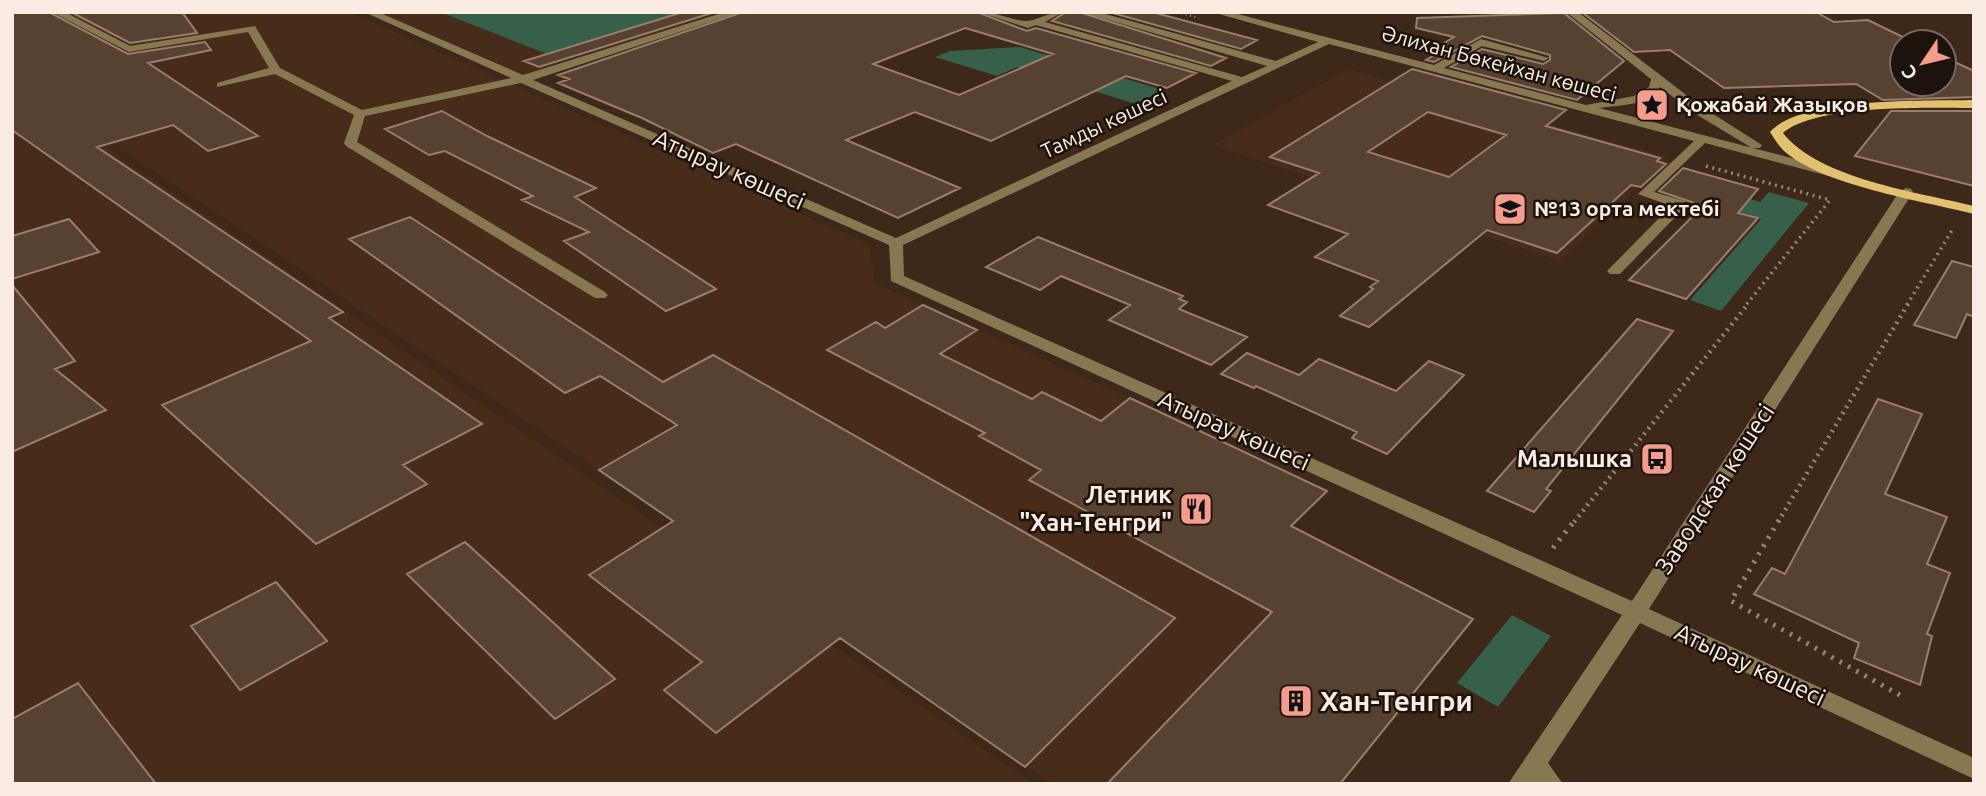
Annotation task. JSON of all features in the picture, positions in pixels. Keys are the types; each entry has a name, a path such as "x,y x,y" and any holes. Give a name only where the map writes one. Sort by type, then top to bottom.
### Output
{"main road":[{"path":"1829,172 1786,147 1776,132 1778,127 1792,120 1823,113 1974,104"},
{"name":"Әлихан Бөкейхан көшесі","path":"1829,172 1974,209"}],"street":[{"path":"57,12 129,49 251,28 276,70 360,114 523,79 736,12"},
{"name":"Атырау көшесі","path":"369,12 896,243 896,278 1636,612 1974,769"},
{"path":"984,12 1028,25 1058,12"},
{"path":"1086,12 1277,65"},
{"name":"Әлихан Бөкейхан көшесі","path":"1217,12 1829,172"},
{"path":"1572,12 1698,110 1743,139 1829,172"},
{"path":"1035,22 1243,81"},
{"name":"Тамды көшесі","path":"896,243 1328,41"},
{"path":"1435,69 1481,42 1544,58"},
{"path":"221,85 276,70"},
{"path":"1578,107 1637,99 1654,89 1657,79"},
{"path":"360,114 350,143 600,295"},
{"path":"1615,271 1680,204 1645,194 1703,139"},
{"name":"Заводская көшесі","path":"1527,774 1636,612 1906,192"},
{"path":"1527,774 1551,784"}],"path":[{"path":"1538,568 1829,200 1682,159"},
{"path":"1905,698 1731,601 1958,220"}],"shaded area":[{"path":"12,12 350,12 869,244 875,283 1130,398 1030,480 1272,612 1107,784 1053,784 599,470 12,76"},
{"path":"379,12 440,12 547,54 683,12 730,12 527,77"},
{"name":"№13 орта мектебі","path":"1348,69 1669,157 1560,261 1213,145"},
{"path":"12,82 1035,784 12,784"}],"green space":[{"path":"440,12 683,12 547,54"},
{"path":"1020,47 1163,90 1136,104 1017,67 997,76 935,57 950,51"},
{"path":"1769,192 1809,203 1721,311 1690,300 1761,219 1738,211 1750,199 1760,202"},
{"path":"1512,615 1551,636 1498,707 1457,683"}],"building":[{"path":"12,12 49,12 128,54 205,42 211,50 148,63 258,136 208,151 173,125 97,147 343,312 329,318 482,424 403,465 427,484 316,544 162,405 311,341 12,130"},
{"path":"71,12 182,12 197,33 130,43"},
{"path":"683,12 715,12 539,67 524,61"},
{"path":"743,12 977,12 1027,31 1036,28 1196,73 1167,88 1126,76 991,141 915,112 846,140 960,188 898,218 736,144 713,153 642,118 558,83 569,79 558,75","holes":["965,28 1053,54 959,95 873,64"]},
{"path":"1066,12 1079,12 1226,58 1211,66 1052,21"},
{"path":"1109,12 1152,12 1257,40 1241,49"},
{"path":"1816,12 1834,22 1868,20 1888,30 1888,98 1944,98 1883,100 1856,84 1724,88 1670,50 1634,52 1583,13"},
{"path":"1564,13 1624,61 1577,100 1451,67 1482,49 1543,64 1550,60 1550,55 1482,36 1434,62 1426,60 1447,48 1439,46 1454,37 1416,28 1417,18"},
{"path":"1958,64 1974,71 1974,97 1958,98"},
{"name":"№13 орта мектебі","path":"1412,69 1566,110 1546,126 1660,158 1657,161 1666,164 1641,187 1631,185 1557,253 1487,230 1369,327 1340,316 1373,289 1370,287 1378,281 1315,257 1348,234 1268,205 1319,173 1270,157","holes":["1428,112 1506,135 1449,177 1368,152"]},
{"path":"442,111 487,136 596,188 575,197 716,289 666,311 564,241 589,232 522,200 533,196 445,151 429,155 385,129"},
{"path":"1891,111 1974,111 1974,186 1855,156"},
{"path":"1683,168 1758,189 1738,213 1758,218 1686,299 1629,280 1703,206 1659,191"},
{"path":"410,217 663,382 713,355 1175,618 1025,767 840,638 716,733 664,690 702,662 589,575 673,521 599,470 677,425 600,376 565,393 349,239"},
{"path":"69,219 99,252 12,279 12,236"},
{"path":"1038,237 1183,296 1179,299 1187,302 1179,309 1247,337 1211,365 1109,320 1130,305 1061,276 1040,290 986,267"},
{"path":"1952,261 1974,267 1974,317 1967,314 1956,338 1914,325"},
{"path":"12,285 75,361 55,369 106,410 12,452"},
{"path":"923,305 977,330 940,354 1032,399 1042,392 1101,421 1130,398 1327,491 1291,526 1473,619 1340,784 1107,784 1272,612 1029,480 1041,470 979,436 985,433 827,350 876,322 885,328"},
{"path":"1637,319 1673,331 1546,489 1551,491 1534,512 1487,491"},
{"path":"1247,353 1299,375 1319,359 1396,391 1429,361 1464,375 1387,454 1352,438 1357,432 1256,386 1254,388 1221,374"},
{"path":"1878,399 1922,414 1885,494 1947,517 1927,564 1950,573 1927,634 1932,636 1920,685 1854,658 1859,643 1754,594 1772,568 1785,574"},
{"path":"465,542 615,679 555,719 407,574"},
{"path":"276,582 327,641 240,690 191,626"},
{"path":"78,683 156,784 12,784 12,719"}],"place":[{"name":"Қожабай Жазықов","path":"1652,105"},
{"name":"№13 орта мектебі","path":"1510,209"},
{"name":"Малышка","path":"1657,459"},
{"name":"Летник \"Хан-Тенгри\"","path":"1196,509"},
{"name":"Хан-Тенгри","path":"1296,701"}]}
